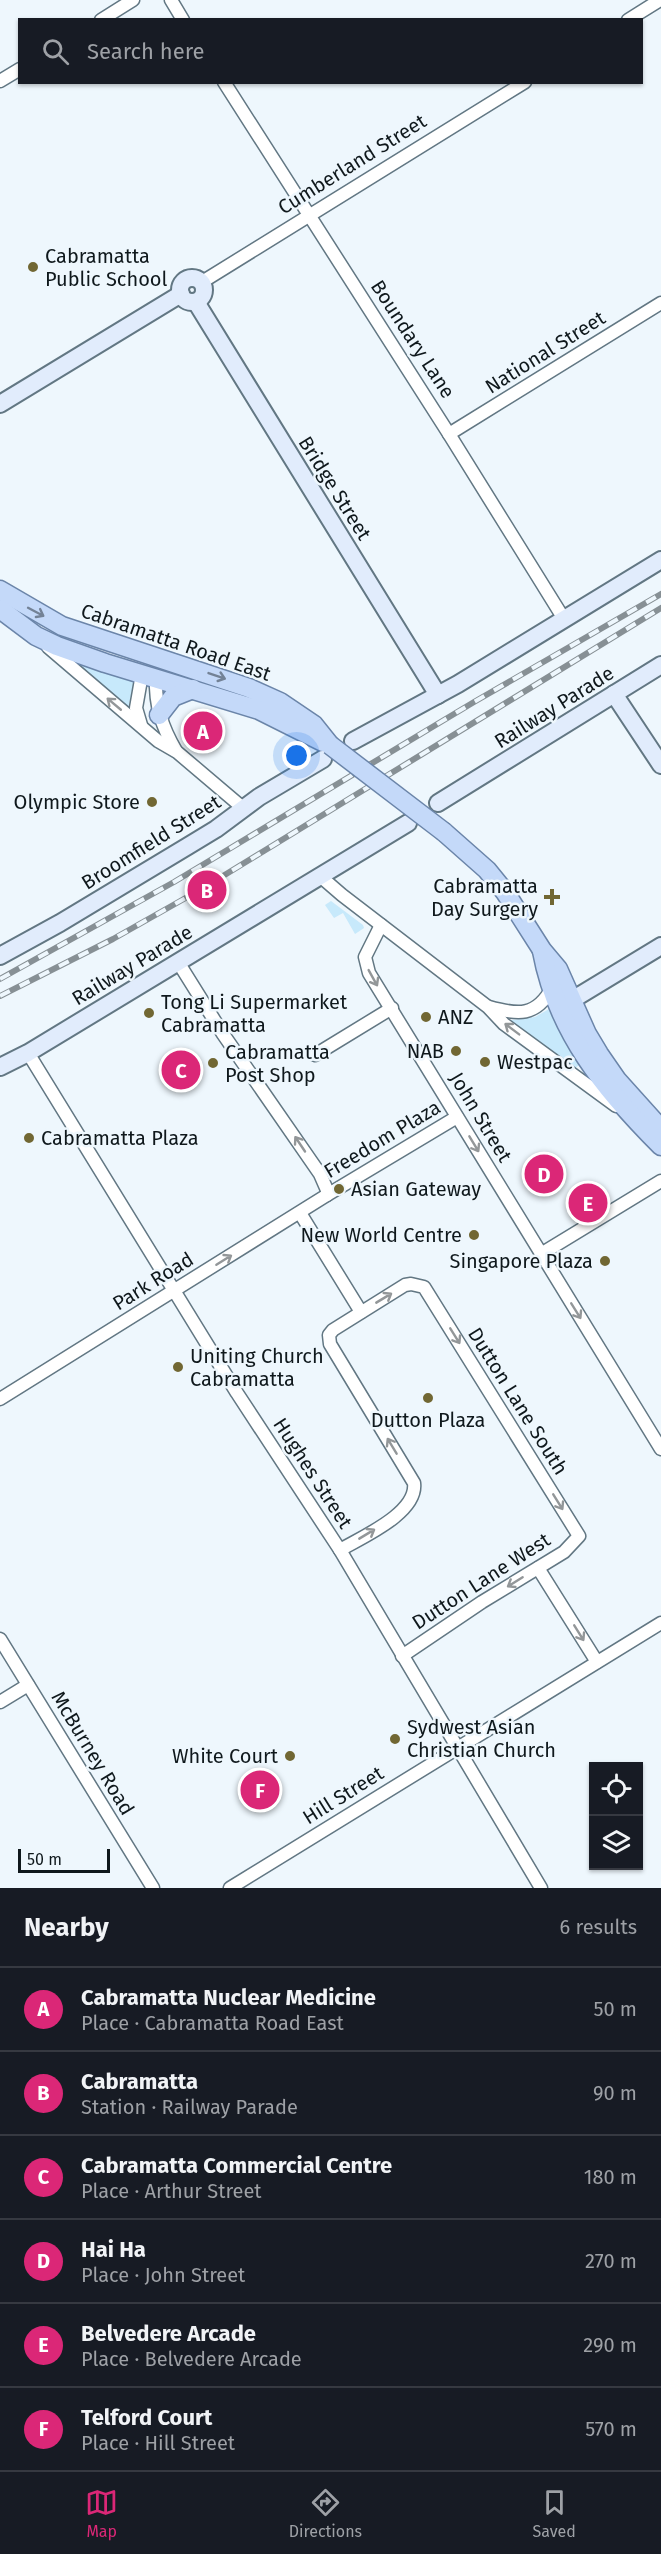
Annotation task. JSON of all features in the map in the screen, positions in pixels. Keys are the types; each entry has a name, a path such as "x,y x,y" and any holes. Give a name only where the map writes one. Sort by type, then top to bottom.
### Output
{"main road":[{"name":"Cabramatta Road East","path":"0,591 62,626 249,688 280,702 310,730 326,752 444,832 473,857 505,892 542,950 558,969 587,1034 612,1074 661,1129"},
{"name":"Cabramatta Road East","path":"0,609 36,636 87,657 259,710 310,730"},
{"path":"149,676 154,656"},
{"path":"159,715 173,697 193,689"},
{"path":"542,950 547,976 578,1045 615,1099 661,1146"}],"street":[{"path":"104,18 133,0"},
{"path":"171,0 182,18"},
{"path":"631,18 660,0"},
{"path":"0,81 18,70"},
{"name":"Boundary Lane","path":"225,84 449,434 564,619"},
{"name":"Cumberland Street","path":"202,282 522,84"},
{"path":"195,278 202,282 204,294 196,302 186,300 181,294 182,284 187,279 195,278"},
{"path":"0,404 181,294"},
{"name":"Bridge Street","path":"196,302 438,695"},
{"name":"National Street","path":"449,434 661,303"},
{"path":"353,741 438,695 661,560"},
{"name":"Cabramatta Road East","path":"36,636 143,729 177,752 243,808"},
{"name":"Railway Parade","path":"438,803 661,665"},
{"path":"143,729 136,708 149,676"},
{"name":"Cabramatta Road East","path":"149,676 159,715 177,752"},
{"path":"614,694 661,765"},
{"name":"Broomfield Street","path":"0,956 60,923 216,829 326,752"},
{"name":"Railway Parade","path":"0,1067 28,1053 408,823"},
{"path":"320,876 488,1006 504,1024 642,1127"},
{"name":"John Street","path":"381,925 365,957 369,973 661,1449"},
{"path":"572,1000 661,946"},
{"path":"178,962 223,1034 320,1174 327,1195"},
{"path":"488,1006 510,1012 526,1012 542,1003 552,988"},
{"path":"315,1055 392,1008"},
{"name":"Hughes Street","path":"28,1053 174,1291 340,1550 456,1749 541,1888"},
{"name":"Freedom Plaza","path":"327,1195 458,1117"},
{"path":"541,1254 661,1181"},
{"name":"Park Road","path":"0,1399 327,1195"},
{"path":"300,1213 361,1312 333,1330 328,1340 414,1483 413,1498 395,1517 340,1550"},
{"name":"Dutton Lane South","path":"361,1312 405,1285 424,1287 579,1536"},
{"name":"Dutton Lane West","path":"402,1656 564,1552 579,1536"},
{"path":"538,1568 597,1662"},
{"name":"Hill Street","path":"230,1888 661,1623"},
{"name":"McBurney Road","path":"0,1639 153,1888"},
{"path":"0,1702 28,1685"}],"shaded area":[{"path":"65,657 134,681 128,709"},
{"path":"331,901 364,928 355,934 343,913 334,918 325,905"},
{"path":"549,1009 554,1011 579,1065 573,1070 511,1025 512,1020 535,1017"}],"railway":[{"path":"0,979 174,882 474,702 661,594"},
{"path":"0,996 113,939 205,887 661,608"}],"place":[{"name":"Cabramatta Public School","path":"33,267"},
{"name":"Cabramatta Nuclear Medicine","path":"203,731"},
{"name":"Olympic Store","path":"152,802"},
{"name":"Cabramatta","path":"207,890"},
{"name":"Cabramatta Day Surgery","path":"552,897"},
{"name":"Tong Li Supermarket Cabramatta","path":"149,1013"},
{"name":"ANZ","path":"426,1017"},
{"name":"NAB","path":"456,1051"},
{"name":"Westpac","path":"485,1062"},
{"name":"Cabramatta Post Shop","path":"213,1063"},
{"name":"Cabramatta Commercial Centre","path":"181,1070"},
{"name":"Cabramatta Plaza","path":"29,1138"},
{"name":"Hai Ha","path":"544,1174"},
{"name":"Asian Gateway","path":"339,1189"},
{"name":"Belvedere Arcade","path":"588,1203"},
{"name":"New World Centre","path":"474,1235"},
{"name":"Singapore Plaza","path":"605,1261"},
{"name":"Uniting Church Cabramatta","path":"178,1367"},
{"name":"Dutton Plaza","path":"428,1398"},
{"name":"Sydwest Asian Christian Church","path":"395,1739"},
{"name":"White Court","path":"290,1756"},
{"name":"Telford Court","path":"260,1790"}]}
